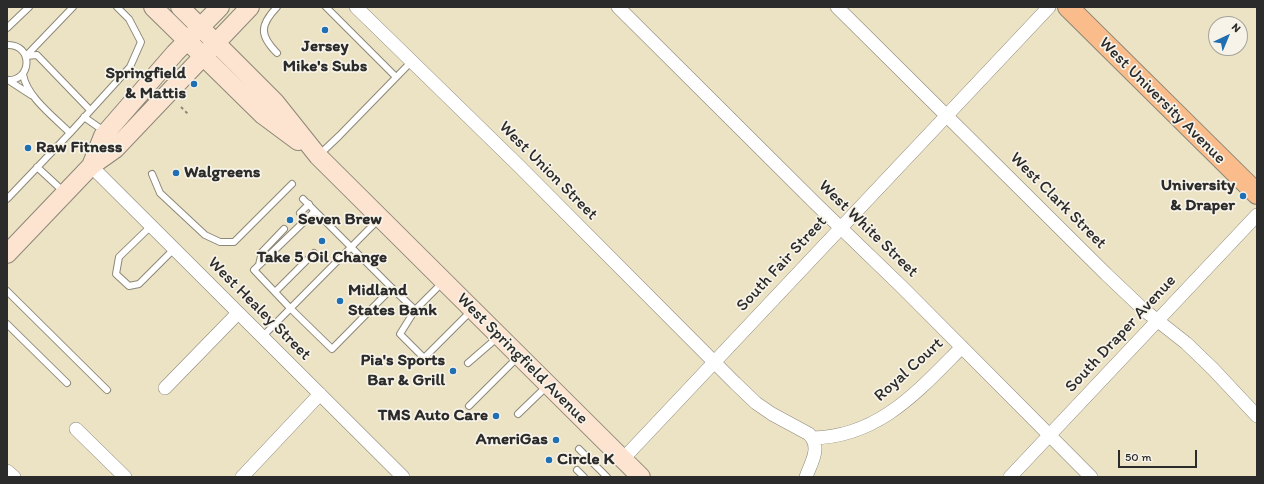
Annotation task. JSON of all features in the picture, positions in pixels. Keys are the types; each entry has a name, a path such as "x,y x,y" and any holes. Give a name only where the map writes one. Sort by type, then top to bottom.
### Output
{"main road":[{"name":"West Springfield Avenue","path":"153,7 263,115 318,156"},
{"name":"West Springfield Avenue","path":"180,7 275,102 318,156 641,477"},
{"path":"90,166 103,136 141,91 220,7"},
{"path":"7,254 90,166 115,149 250,7"},
{"name":"West University Avenue","path":"1068,7 1257,194"}],"street":[{"name":"West Union Street","path":"356,7 714,362"},
{"name":"West White Street","path":"618,7 962,347 1091,477"},
{"name":"West Clark Street","path":"837,7 1106,274 1144,310 1197,353 1257,416"},
{"name":"South Fair Street","path":"623,459 946,115 1050,7"},
{"name":"West Healey Street","path":"90,166 403,477"},
{"name":"South Draper Avenue","path":"1010,477 1257,215"},
{"path":"166,388 238,313"},
{"name":"Royal Court","path":"812,438 836,436 852,432 886,416 901,406 922,387 962,347"},
{"path":"714,362 756,403 772,414 808,434 812,438 816,446 806,477"},
{"path":"242,477 320,394"},
{"path":"76,429 125,477"},
{"path":"7,471 14,477"}],"lane":[{"path":"7,28 29,7"},
{"path":"26,56 73,7"},
{"path":"7,199 130,67 141,42 129,19 117,7"},
{"path":"277,53 266,41 264,26 268,17 278,7"},
{"path":"326,7 396,77"},
{"path":"7,45 19,47 26,56 26,68 23,74 15,80 8,80"},
{"path":"26,56 36,56 90,110"},
{"path":"318,156 340,136 412,61"},
{"path":"23,74 24,82 34,97 70,133"},
{"path":"8,80 34,97"},
{"path":"84,117 106,133"},
{"path":"38,167 65,193"},
{"path":"152,174 160,193 205,235 220,242 234,242 292,184"},
{"path":"303,199 415,310"},
{"path":"300,213 308,204"},
{"path":"315,211 254,270 290,308 332,349 392,288"},
{"path":"262,336 380,218"},
{"path":"150,226 119,257 116,274 129,286 139,284 174,249"},
{"path":"260,265 262,252 284,229"},
{"path":"275,292 314,253"},
{"path":"444,281 415,310 400,334 424,358 472,310"},
{"path":"7,291 107,390"},
{"path":"7,324 67,383"},
{"path":"468,363 499,336"},
{"path":"469,406 519,356"},
{"path":"518,414 548,385"},
{"path":"578,449 607,477"},
{"path":"577,470 584,477"}],"path":[{"path":"181,107 188,114"}],"place":[{"name":"Jersey Mike's Subs","path":"325,30"},
{"name":"Springfield & Mattis","path":"194,84"},
{"name":"Raw Fitness","path":"28,148"},
{"name":"Walgreens","path":"176,173"},
{"name":"University & Draper","path":"1243,196"},
{"name":"Seven Brew","path":"290,220"},
{"name":"Take 5 Oil Change","path":"322,241"},
{"name":"Midland States Bank","path":"340,301"},
{"name":"Pia's Sports Bar & Grill","path":"453,371"},
{"name":"TMS Auto Care","path":"496,416"},
{"name":"AmeriGas","path":"556,440"},
{"name":"Circle K","path":"549,460"}]}
